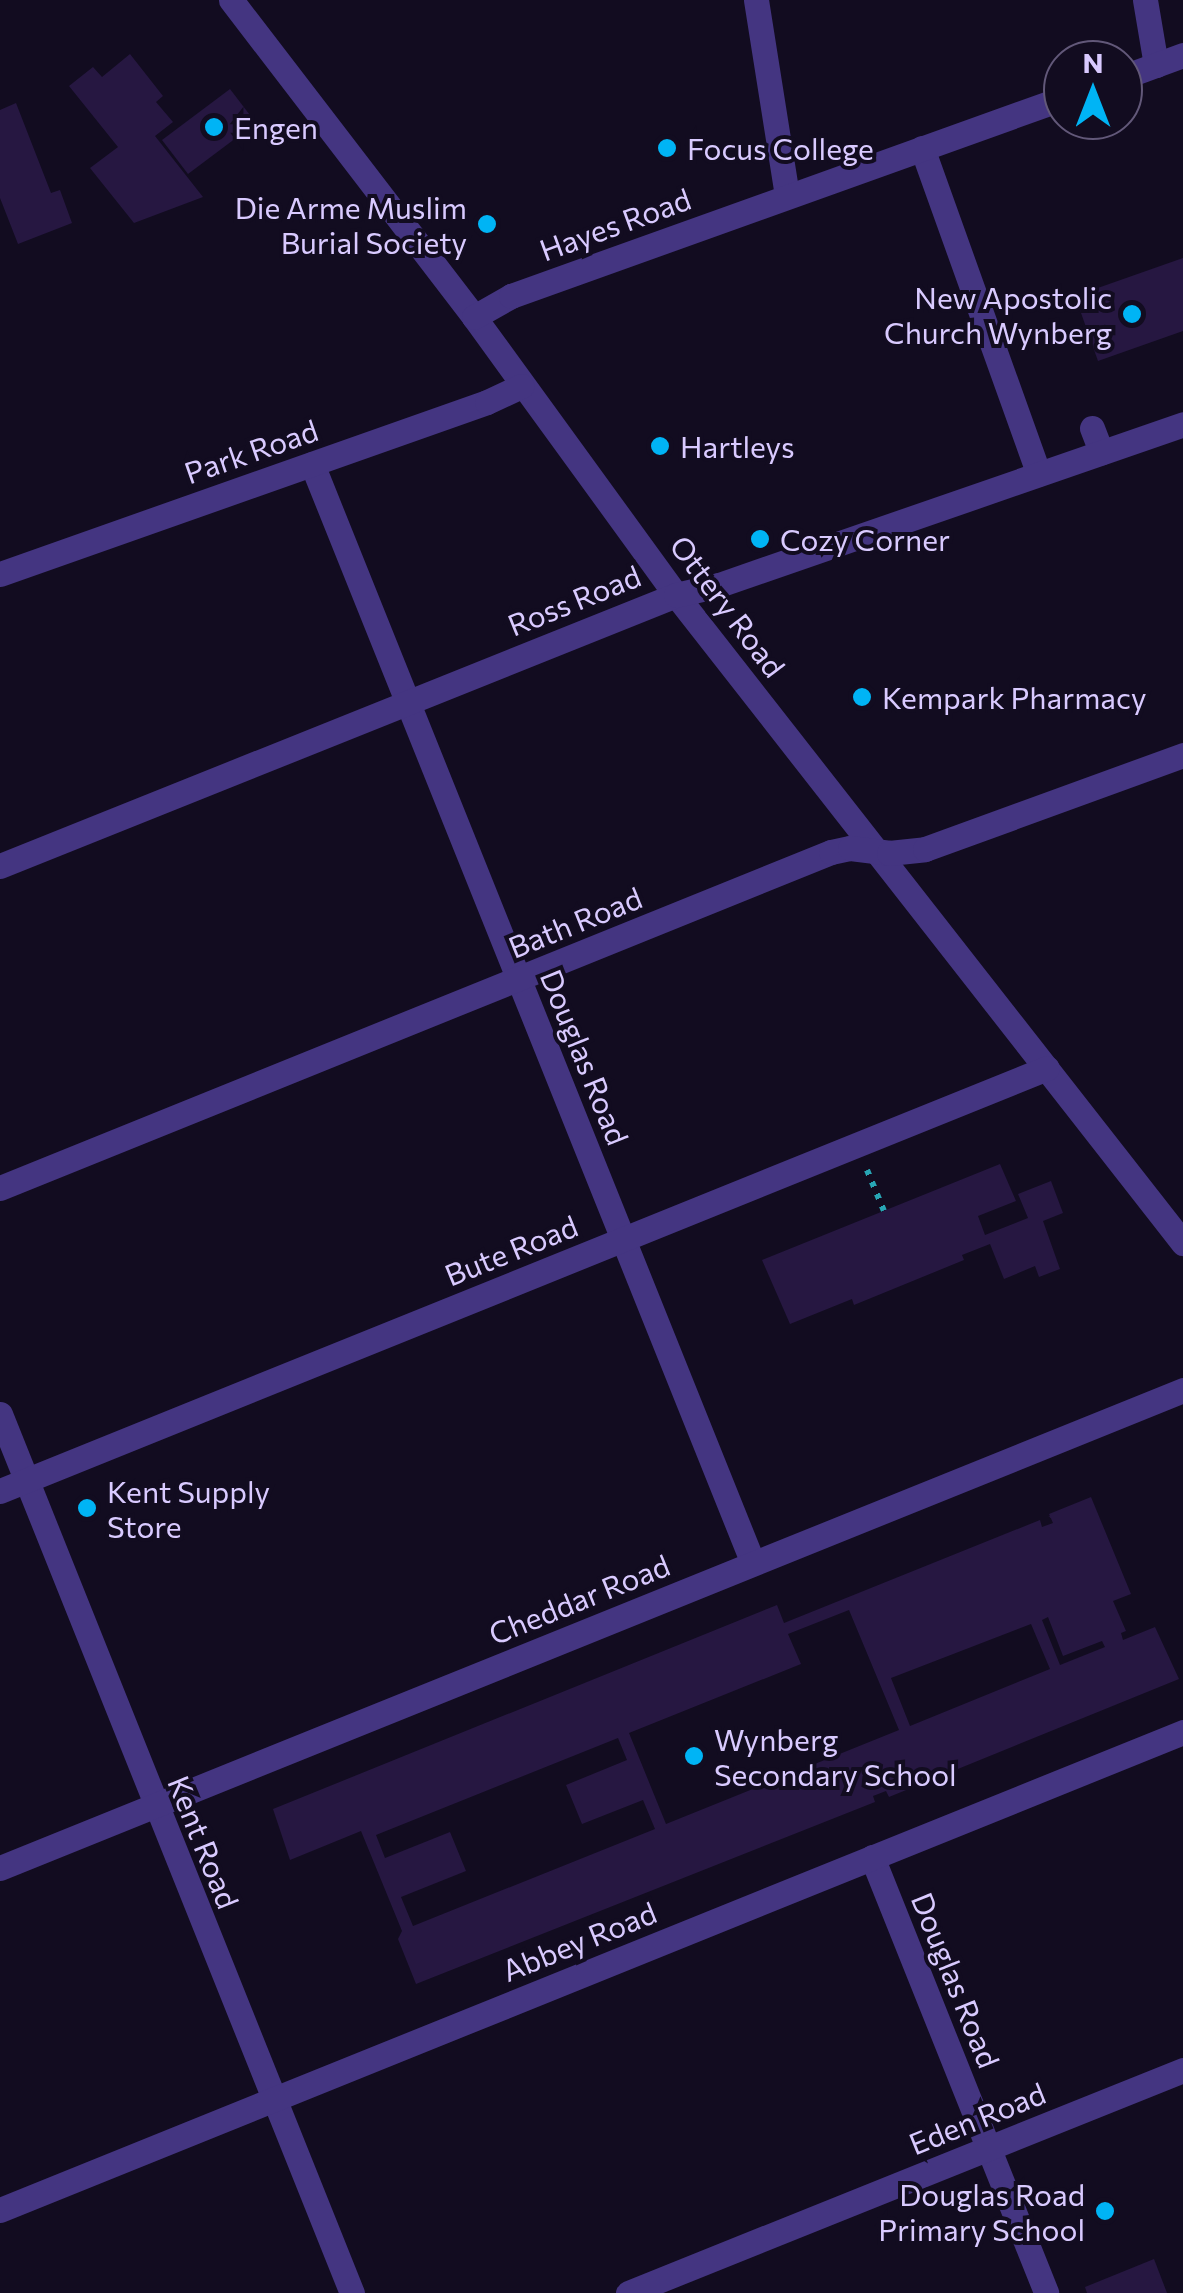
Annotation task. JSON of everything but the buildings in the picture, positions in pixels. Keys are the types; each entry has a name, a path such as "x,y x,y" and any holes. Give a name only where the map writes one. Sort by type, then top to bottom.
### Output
{"street":[{"name":"Ottery Road","path":"232,0 474,317 676,594 1183,1243"},
{"path":"756,0 788,196"},
{"path":"1146,0 1156,65"},
{"path":"1143,70 1183,55"},
{"name":"Hayes Road","path":"474,317 511,296 1043,105"},
{"path":"922,148 1039,474"},
{"name":"Park Road","path":"0,574 487,402 522,386"},
{"name":"Ross Road","path":"0,866 676,594 719,585 1039,474 1097,440 1183,424"},
{"name":"Douglas Road","path":"312,464 754,1563"},
{"name":"Bath Road","path":"0,1188 831,852 925,849 1183,755"},
{"name":"Bute Road","path":"0,1491 1047,1068"},
{"name":"Cheddar Road","path":"0,1868 1183,1390"},
{"name":"Kent Road","path":"0,1414 352,2293"},
{"name":"Abbey Road","path":"0,2210 1183,1732"},
{"name":"Douglas Road","path":"872,1858 1046,2293"},
{"name":"Eden Road","path":"628,2293 1183,2070"}],"path":[{"path":"858,1146 884,1211"}],"place":[{"name":"Engen","path":"214,127"},
{"name":"Focus College","path":"667,148"},
{"name":"Die Arme Muslim Burial Society","path":"487,224"},
{"name":"New Apostolic Church Wynberg","path":"1132,314"},
{"name":"Hartleys","path":"660,446"},
{"name":"Cozy Corner","path":"760,539"},
{"name":"Kempark Pharmacy","path":"862,697"},
{"name":"Kent Supply Store","path":"87,1508"},
{"name":"Wynberg Secondary School","path":"694,1756"},
{"name":"Douglas Road Primary School","path":"1105,2211"}]}
